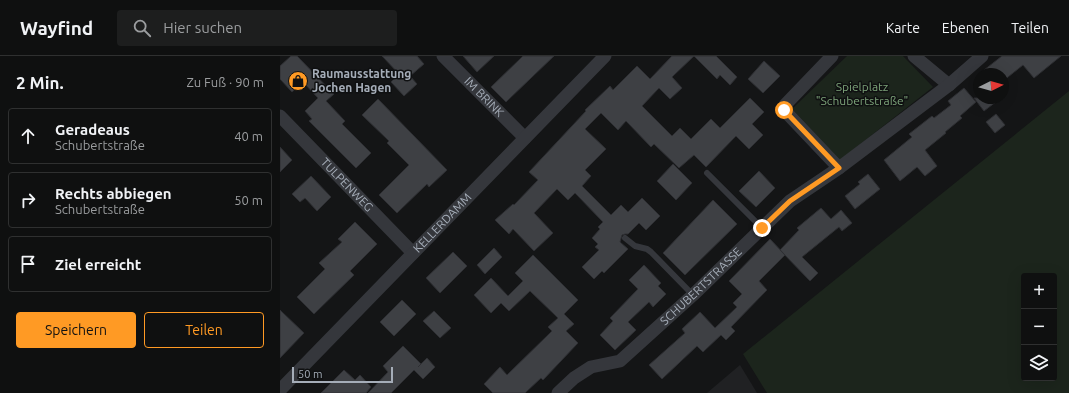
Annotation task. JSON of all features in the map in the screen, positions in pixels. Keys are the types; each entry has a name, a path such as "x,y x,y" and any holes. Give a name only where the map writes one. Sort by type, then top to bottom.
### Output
{"street":[{"name":"IM BRINK","path":"443,56 525,138"},
{"name":"KELLERDAMM","path":"280,390 605,56"},
{"path":"832,56 785,105 784,110 839,168"},
{"path":"914,56 949,85"},
{"name":"SCHUBERTSTRASSE","path":"558,393 574,378 591,367 620,361 693,295 790,201 839,168 949,85 982,56"},
{"name":"TULPENWEG","path":"280,116 413,253"}],"lane":[{"path":"707,173 762,228"},
{"path":"625,238 635,246 647,249 651,252 693,295"}],"shaded area":[{"path":"740,365 757,393 707,393"}],"green space":[{"name":"Spielplatz \"Schubertstraße\"","path":"847,56 903,56 933,87 840,160 792,109"},
{"path":"1069,91 1069,393 767,393 743,354"}],"building":[{"path":"291,56 297,56 334,94 326,101 345,121 342,124 371,153 356,168 309,121 312,119 305,111 318,98 303,82 292,92 280,79 280,66"},
{"path":"382,56 417,56 424,64 410,76 417,84 404,96 391,82 399,74"},
{"path":"463,56 494,56 477,72"},
{"path":"523,56 554,56 506,102 491,87"},
{"path":"672,56 694,56 672,77 682,88 670,99 659,88 642,106 672,136 680,128 691,139 711,119 720,128 750,98 764,112 752,124 763,135 749,149 736,136 706,167 694,155 679,168 654,144 651,147 626,121 618,130 601,113 585,129 606,149 585,170 591,176 582,186 611,215 621,205 628,212 642,198 660,216 646,230 639,223 628,234 622,235 620,242 628,249 604,273 602,271 594,279 582,267 599,250 595,247 598,244 592,238 600,229 598,227 603,222 575,193 568,200 557,189 534,213 553,233 534,251 513,229 509,234 495,220 513,204 514,205 538,180 529,172 586,111 585,110 610,86 613,90 637,66 650,79"},
{"path":"694,56 716,56 737,77 730,85 720,75 717,79"},
{"path":"1002,56 1061,56 1034,78 1023,65 1009,76 1009,68 987,68"},
{"path":"764,61 780,76 763,93 748,79"},
{"path":"964,88 973,98 974,104 960,116 962,118 925,150 937,166 925,176 917,167 900,181 884,160 912,137 909,134 932,116 934,118 951,105 948,101"},
{"path":"378,99 447,170 429,187 427,184 397,213 379,195 409,165 387,143 389,141 362,115"},
{"path":"979,104 993,104 984,111"},
{"path":"996,114 1005,125 995,133 986,122"},
{"path":"280,147 292,160 280,172"},
{"path":"673,164 692,183 676,200 657,181"},
{"path":"759,171 775,188 756,207 739,191"},
{"path":"868,174 880,189 855,209 845,196 860,184 858,182"},
{"path":"311,176 331,197 317,211 305,198 300,202 292,194"},
{"path":"713,200 737,224 685,275 663,253"},
{"path":"821,208 831,219 841,210 852,223 842,231 839,227 802,257 818,273 810,281 780,250 799,230 797,228"},
{"path":"355,222 377,244 350,271 354,275 314,314 297,297 325,269 319,263 342,242 338,239"},
{"path":"770,239 785,255 759,281 767,290 731,327 735,331 726,340 721,335 703,352 697,346 662,379 649,365 685,333 682,329 700,312 715,328 737,307 733,303 742,294 729,281"},
{"path":"494,248 502,257 485,274 477,265"},
{"path":"453,252 467,266 440,293 426,278"},
{"path":"533,255 578,300 564,314 574,324 566,331 578,343 543,380 541,378 525,393 493,393 484,384 500,367 507,375 552,331 548,327 558,318 530,291 509,311 501,303 491,313 474,295 491,278 508,296 523,281 515,273"},
{"path":"644,265 661,283 658,286 666,294 653,307 649,302 628,322 636,330 615,350 600,335 613,321 610,318 638,289 629,280"},
{"path":"402,300 416,314 394,336 380,322"},
{"path":"280,310 304,333 280,358"},
{"path":"434,311 451,328 440,338 423,321"},
{"path":"403,346 421,364 427,358 435,367 423,379 414,370 391,393 368,393 388,372 383,366"},
{"path":"344,370 355,380 360,375 371,387 366,393 321,393"}],"place":[{"name":"Raumausstattung Jochen Hagen","path":"298,81"}],"route":[{"path":"762,228 790,201 839,168 784,110"}]}
